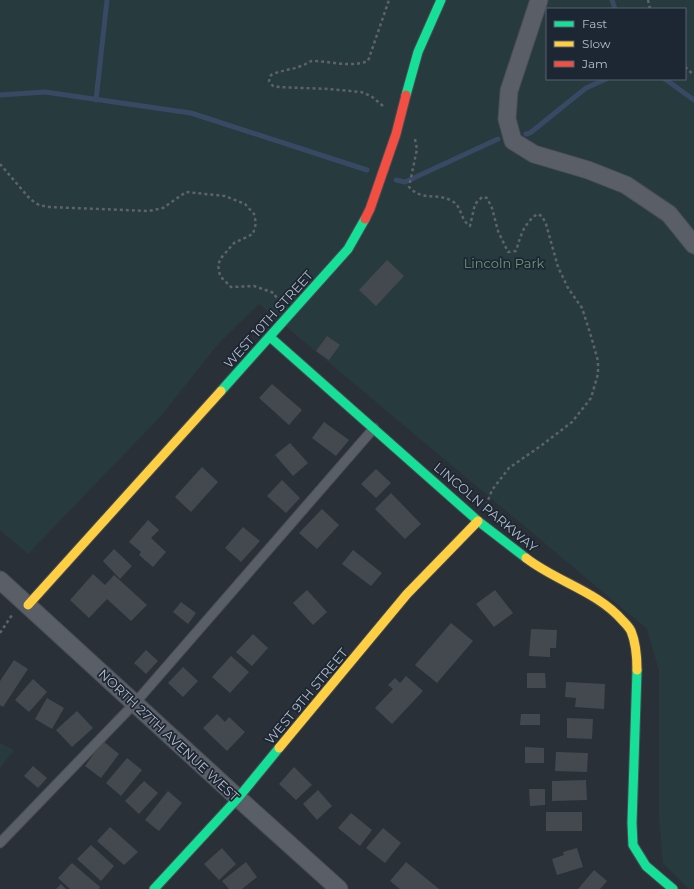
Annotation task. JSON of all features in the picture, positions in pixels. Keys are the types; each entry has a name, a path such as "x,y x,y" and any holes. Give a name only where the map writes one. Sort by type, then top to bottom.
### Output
{"street":[{"name":"WEST 10TH STREET","path":"28,605 348,249 370,208 396,134 418,52 441,0"},
{"path":"539,0 509,91 507,119 513,141 534,154 588,170 626,185 669,214 694,245"},
{"name":"LINCOLN PARKWAY","path":"270,337 478,521 536,565 593,596 616,613 630,629 636,646 637,662 632,823 634,845 646,866 673,889"},
{"name":"WEST 9TH STREET","path":"154,889 238,798 407,594 478,521"},
{"name":"NORTH 27TH AVENUE WEST","path":"0,580 334,887"}],"lane":[{"path":"0,843 135,703 374,428"}],"path":[{"path":"389,0 368,61 361,64 351,65 310,61 300,67 279,71 271,75 269,81 273,86 279,87 361,92 371,96 382,106 400,117 412,130 417,149 409,187 415,193 425,196 446,198 454,202 459,208 466,223 470,226 475,204 482,197 487,198 492,208 498,231 508,252 516,251 522,230 532,218 537,214 542,216 546,224 558,267 568,288 582,308 598,361 598,374 591,398 572,422 509,468 492,490 478,521"},
{"path":"686,68 694,75"},
{"path":"0,164 30,199 38,205 50,207 149,211 163,208 186,192 225,196 245,204 254,214 256,223 252,234 234,243 221,258 218,265 220,276 231,287 254,286 274,293 280,304"}],"green space":[{"name":"Lincoln Park","path":"0,0 694,0 694,889 689,889 663,863 659,817 659,671 647,629 259,304 218,344 160,417 28,554 0,530"},
{"path":"0,743 14,750 0,768"}],"building":[{"path":"387,260 404,276 376,306 359,290"},
{"path":"327,336 340,345 329,360 316,351"},
{"path":"272,384 302,410 289,425 259,398"},
{"path":"324,422 349,440 336,456 312,438"},
{"path":"290,443 308,463 293,476 275,455"},
{"path":"202,467 218,482 191,512 175,497"},
{"path":"376,469 391,483 376,498 361,484"},
{"path":"282,480 300,498 286,513 267,496"},
{"path":"391,493 421,524 405,539 375,509"},
{"path":"322,509 339,525 317,549 299,533"},
{"path":"148,520 159,530 151,538 166,552 153,567 139,555 141,552 129,542"},
{"path":"243,527 260,541 241,562 225,548"},
{"path":"114,549 132,566 120,579 103,561"},
{"path":"353,550 382,573 371,586 342,564"},
{"path":"93,574 105,585 114,575 147,605 131,621 107,599 89,618 70,600"},
{"path":"307,590 327,612 313,625 293,603"},
{"path":"495,590 513,613 494,627 476,604"},
{"path":"181,602 196,613 188,624 173,612"},
{"path":"451,623 473,641 437,683 415,665"},
{"path":"531,629 557,630 556,648 550,648 550,657 529,656"},
{"path":"253,634 268,648 252,666 236,652"},
{"path":"146,650 158,661 146,674 134,663"},
{"path":"231,656 249,672 230,693 212,677"},
{"path":"14,660 28,669 3,707 0,705 0,681"},
{"path":"183,667 198,681 183,697 168,683"},
{"path":"527,673 545,673 546,688 527,688"},
{"path":"406,676 423,691 392,724 375,708 393,689 388,685 395,678 400,683"},
{"path":"33,679 47,692 29,712 15,700"},
{"path":"566,682 605,684 604,709 575,707 576,698 565,697"},
{"path":"47,698 64,708 52,729 35,719"},
{"path":"77,711 93,728 72,747 56,730"},
{"path":"217,714 225,722 229,717 245,732 227,751 203,728"},
{"path":"521,714 540,714 540,725 520,725"},
{"path":"567,718 593,719 592,739 567,738"},
{"path":"103,741 119,754 101,778 85,766"},
{"path":"525,747 544,748 544,763 525,763"},
{"path":"556,752 588,753 587,772 555,771"},
{"path":"127,758 142,770 121,796 106,783"},
{"path":"33,766 47,778 38,788 24,776"},
{"path":"294,767 312,785 296,800 279,784"},
{"path":"586,780 587,800 552,801 552,781"},
{"path":"144,781 158,793 139,814 125,801"},
{"path":"529,789 545,789 545,805 530,806"},
{"path":"318,790 332,806 317,820 303,804"},
{"path":"168,791 182,803 159,831 145,820"},
{"path":"546,812 582,812 582,831 546,831"},
{"path":"351,813 372,830 360,846 338,828"},
{"path":"110,827 138,852 124,865 97,841"},
{"path":"383,828 401,843 385,863 366,848"},
{"path":"91,845 114,866 101,881 77,859"},
{"path":"222,848 236,864 219,880 204,864"},
{"path":"577,848 583,867 557,875 552,859 564,855 563,852"},
{"path":"246,862 257,877 242,889 229,889 222,881"},
{"path":"406,862 439,889 400,889 390,881"},
{"path":"72,863 100,887 99,889 70,889 58,878"},
{"path":"594,870 607,881 600,889 578,889"},
{"path":"61,884 66,889 56,889"}],"waterway":[{"path":"96,100 107,0"},
{"path":"612,0 615,8"},
{"path":"526,134 530,133 586,88 604,80"},
{"path":"666,80 694,100"},
{"path":"0,95 45,92 191,113 367,170"},
{"path":"396,180 405,182 498,139"}],"traffic: fast":[{"path":"406,95 418,52 441,0"},
{"path":"221,391 348,249 365,219"},
{"path":"270,337 478,521 526,558"},
{"path":"637,670 632,823 633,845 646,866 673,889"},
{"path":"154,889 238,798 279,748"}],"traffic: slow":[{"path":"28,605 221,391"},
{"path":"279,748 407,594 478,521"},
{"path":"526,558 551,574 589,594 613,611 624,622 633,636 637,670"}],"traffic: jam":[{"path":"365,219 370,209 396,134 406,95"}]}
